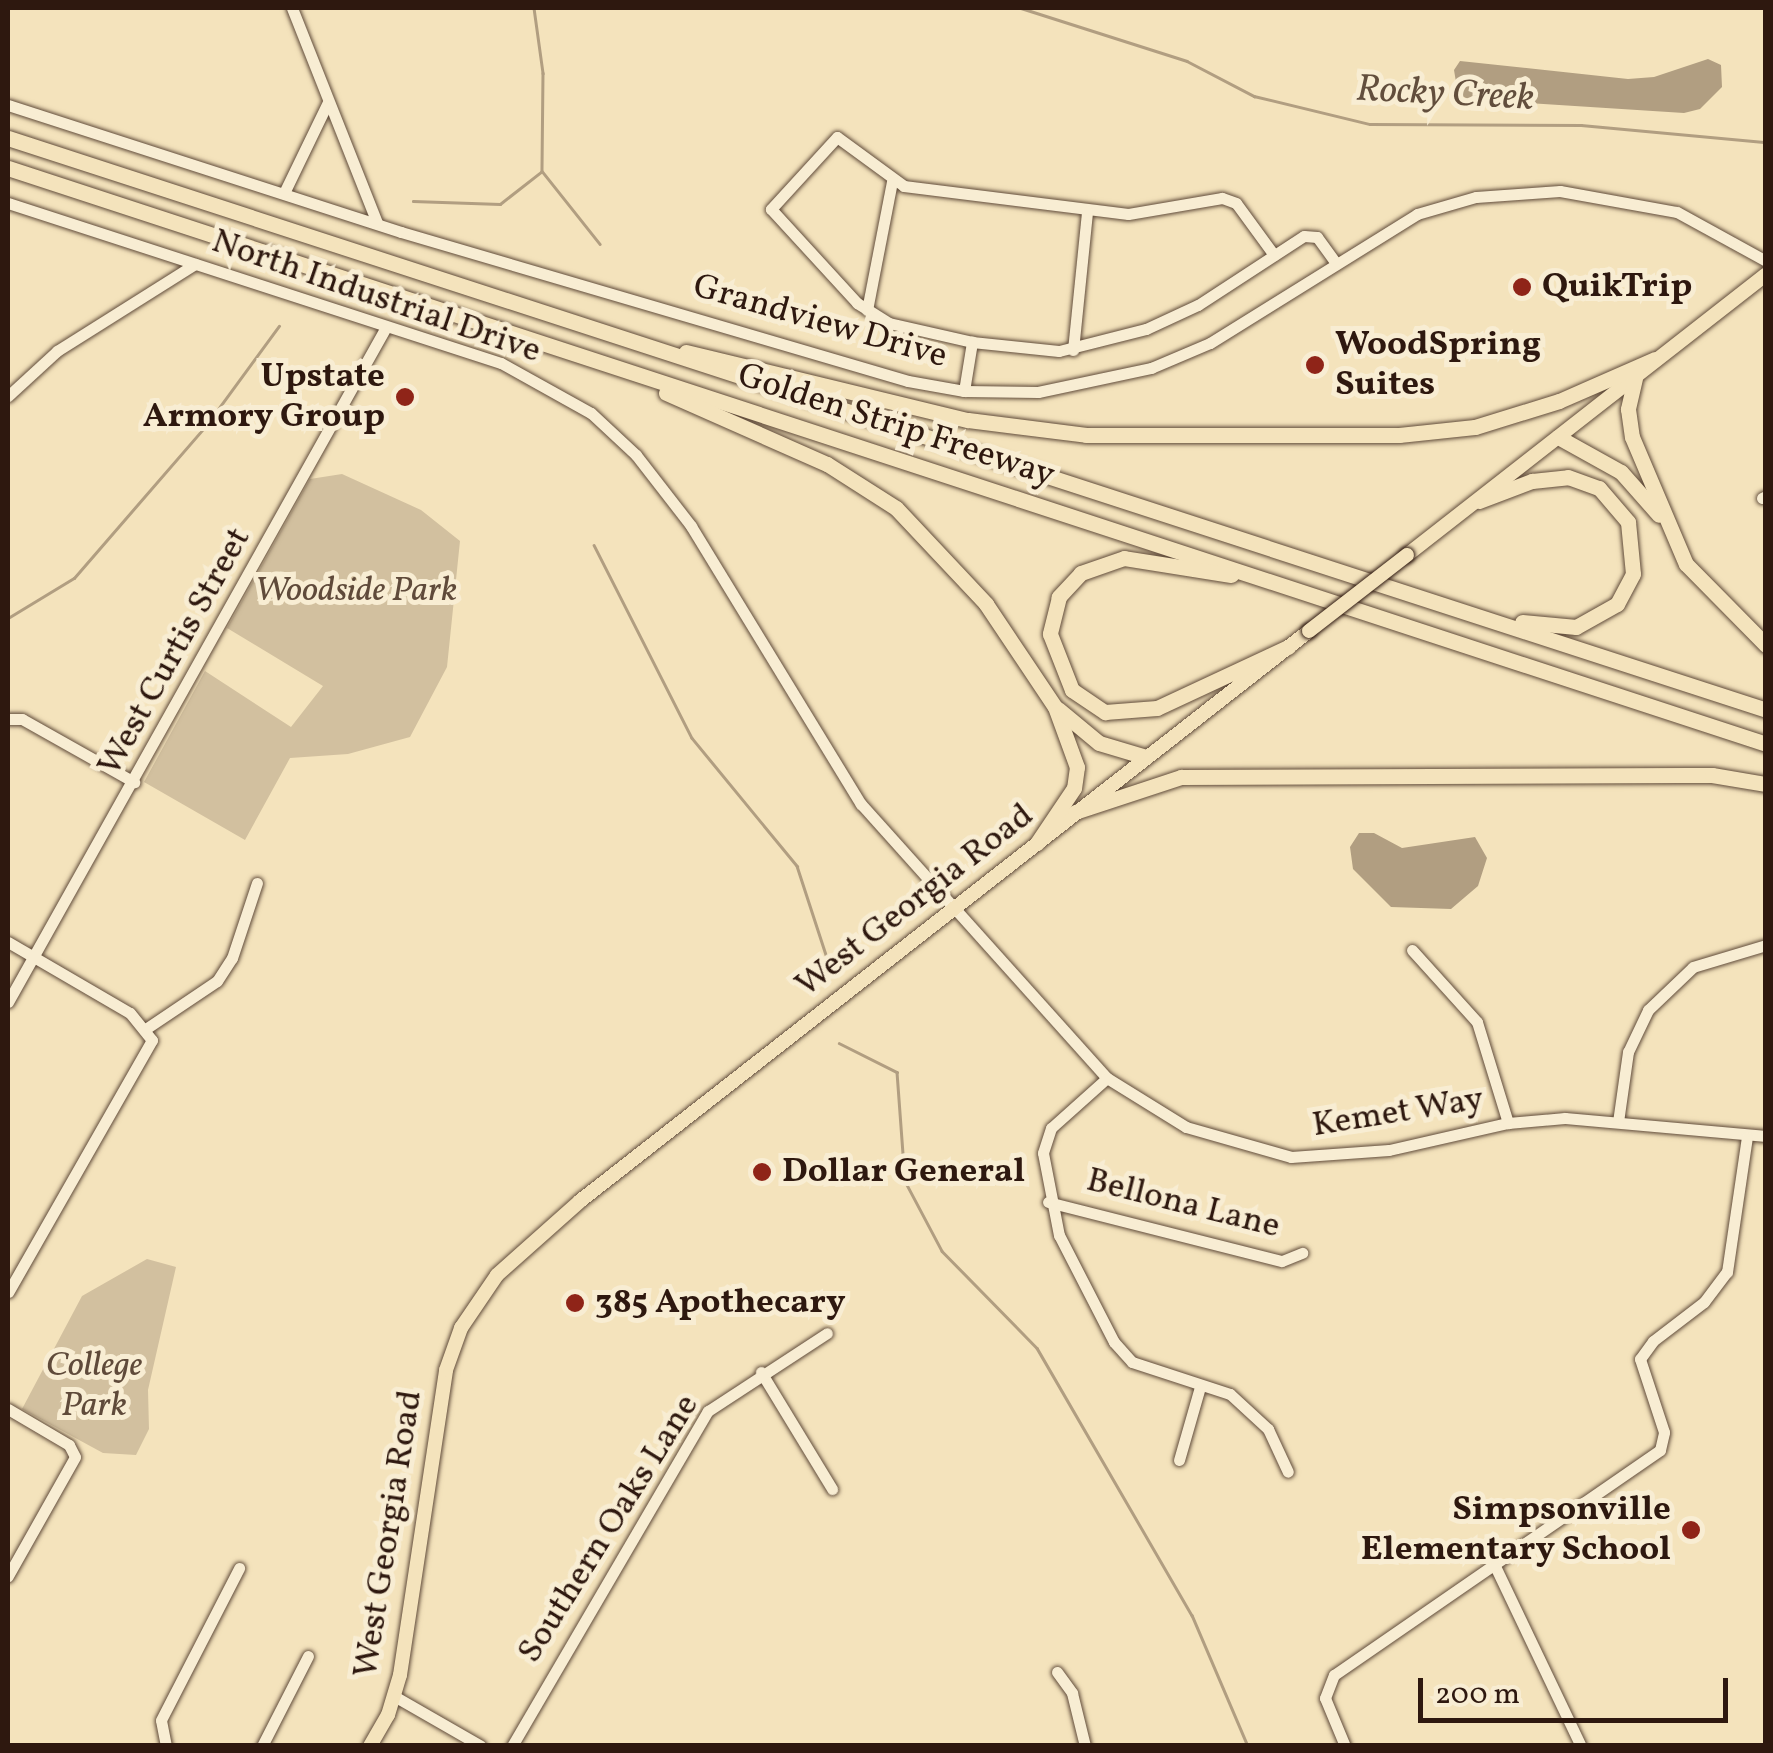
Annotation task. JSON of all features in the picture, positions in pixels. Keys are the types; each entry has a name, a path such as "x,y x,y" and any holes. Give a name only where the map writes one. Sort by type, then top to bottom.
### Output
{"highway":[{"name":"Golden Strip Freeway","path":"8,138 1224,538 1489,618 1766,710"},
{"name":"Golden Strip Freeway","path":"8,168 1766,744"},
{"path":"596,331 968,420 1086,435 1399,435 1475,428 1560,401 1655,359"},
{"path":"594,360 827,464 896,508 986,604 1055,707 1077,767 1074,788 1037,843"},
{"path":"1636,374 1628,409 1632,436 1686,564 1766,644"},
{"path":"1558,437 1622,472 1668,526"},
{"path":"1479,501 1546,478 1586,481 1622,510 1636,556 1617,604 1591,623 1564,627 1489,618"},
{"path":"1276,582 1124,558 1081,573 1059,596 1050,634 1072,690 1105,712 1156,708 1288,648"},
{"path":"1055,707 1099,743 1146,757"},
{"path":"1076,812 1181,777 1692,775 1766,784"}],"main road":[{"name":"West Georgia Road","path":"370,1746 394,1696 446,1370 484,1290 548,1227 1766,275"}],"street":[{"path":"292,8 377,223"},
{"path":"284,193 328,102"},
{"name":"Grandview Drive","path":"8,105 377,223 908,381 964,391 1038,392 1151,368 1210,343 1334,260 1444,205 1560,191 1676,212 1766,261"},
{"path":"1274,255 1236,202 1222,198 1128,214 1087,212 892,181 837,137 771,205 774,216 868,310 889,323 972,342 1073,350 1146,330 1198,305 1304,236 1317,236 1334,260"},
{"path":"868,310 892,181"},
{"name":"North Industrial Drive","path":"8,204 546,383 636,455 691,526 862,804 950,911"},
{"path":"1073,350 1087,212"},
{"path":"8,396 57,351 195,264"},
{"name":"West Curtis Street","path":"8,1002 386,327"},
{"path":"964,391 972,342"},
{"path":"8,719 22,719 134,782"},
{"path":"147,1028 217,981 232,958 257,883"},
{"name":"Kemet Way","path":"950,911 1106,1078 1200,1133 1290,1158 1389,1150 1508,1123 1618,1122 1766,1136"},
{"path":"8,942 147,1028"},
{"path":"1618,1122 1628,1052 1648,1010 1693,967 1766,945"},
{"path":"1412,950 1477,1022 1508,1123"},
{"path":"8,1292 148,1050 147,1028"},
{"path":"1106,1078 1051,1128 1043,1153 1048,1202 1114,1342 1132,1362 1230,1394 1252,1409 1288,1472"},
{"path":"1345,1746 1324,1698 1334,1675 1660,1450 1664,1432 1640,1359 1653,1341 1704,1302 1726,1272 1747,1137"},
{"name":"Bellona Lane","path":"1048,1202 1282,1261 1302,1253"},
{"name":"Southern Oaks Lane","path":"512,1746 698,1425 722,1397 828,1333"},
{"path":"762,1372 832,1489"},
{"path":"1179,1460 1200,1387"},
{"path":"8,1409 69,1445 75,1457 8,1576"},
{"path":"1495,1566 1581,1746"},
{"path":"166,1746 161,1720 239,1568"},
{"path":"262,1746 308,1656"},
{"path":"1057,1672 1072,1693 1085,1746"},
{"path":"394,1696 481,1746"}],"green space":[{"name":"Woodside Park","path":"342,474 421,510 460,541 447,667 410,737 348,754 290,758 245,840 144,782 205,671 291,727 323,686 227,628 310,479"},
{"name":"College Park","path":"147,1259 176,1267 148,1390 149,1429 136,1455 103,1453 22,1409 82,1296"}],"shaded area":[{"path":"1708,59 1721,65 1722,87 1700,109 1684,113 1468,99 1458,94 1454,70 1460,61 1628,79 1654,77"},
{"path":"1359,833 1374,833 1402,848 1475,837 1487,858 1478,886 1451,909 1391,907 1353,869 1350,847"}],"waterway":[{"path":"534,8 543,73 542,171 600,244"},
{"name":"Rocky Creek","path":"1021,8 1187,61 1254,96 1370,124 1581,125 1766,142"},
{"path":"413,201 500,204 541,172"},
{"path":"8,618 74,578 205,427 279,326"},
{"path":"594,545 692,738 797,866 827,958"},
{"path":"839,1043 897,1072 905,1181 942,1251 1037,1348 1192,1615 1248,1746"}],"place":[{"name":"QuikTrip","path":"1522,287"},
{"name":"WoodSpring Suites","path":"1315,365"},
{"name":"Upstate Armory Group","path":"405,397"},
{"name":"Dollar General","path":"762,1172"},
{"name":"385 Apothecary","path":"575,1303"},
{"name":"Simpsonville Elementary School","path":"1691,1530"}]}
